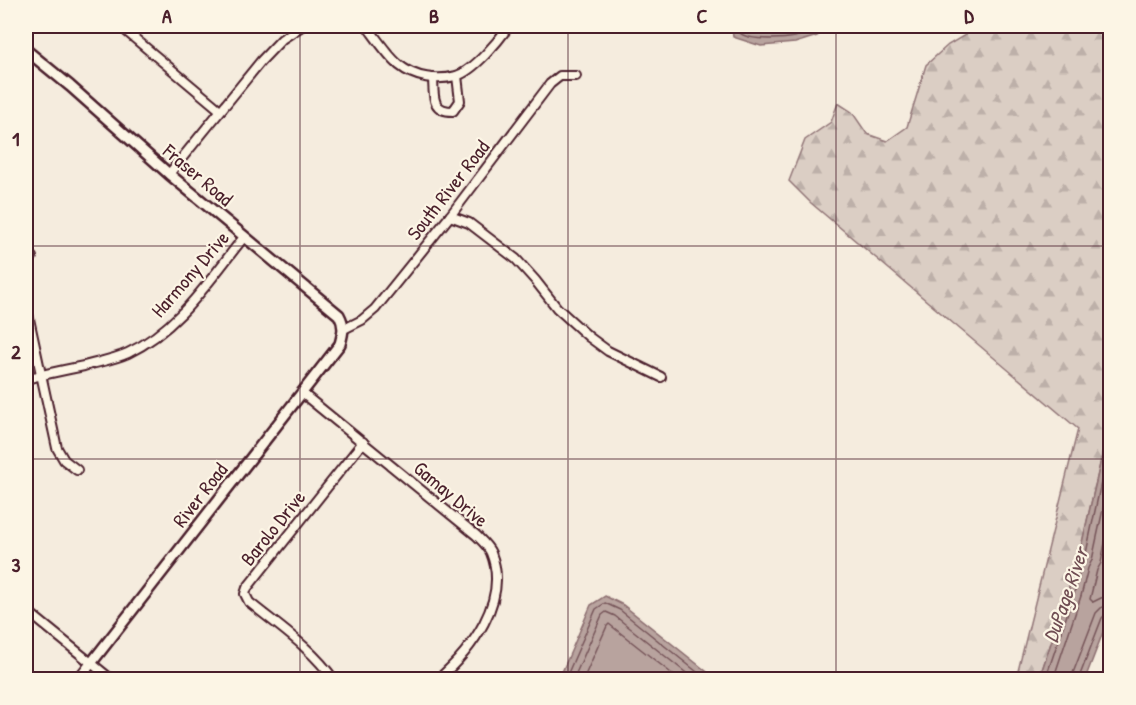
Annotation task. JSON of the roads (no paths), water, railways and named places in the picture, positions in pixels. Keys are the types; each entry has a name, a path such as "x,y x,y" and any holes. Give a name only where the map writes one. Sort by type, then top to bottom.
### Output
{"street":[{"path":"120,26 220,110"},
{"path":"169,174 261,61 282,39 302,26"},
{"path":"367,26 400,66 418,75 433,78 457,76 464,72 477,63 509,26"},
{"name":"Fraser Road","path":"26,50 169,174 339,315 344,329"},
{"path":"433,78 435,102 439,109 453,111 460,101 457,76"},
{"name":"South River Road","path":"344,329 362,320 375,309 450,216 550,84 560,76 576,76"},
{"path":"450,216 469,223 516,259 557,308 589,337 608,351 661,377"},
{"name":"Harmony Drive","path":"26,379 127,353 151,339 172,324 186,309 244,237"},
{"path":"26,266 32,258"},
{"path":"26,305 57,448 64,460 77,470"},
{"name":"River Road","path":"78,680 340,344 344,329"},
{"name":"Gamay Drive","path":"302,393 476,535 490,551 495,570 495,591 488,613 465,652 437,680"},
{"name":"Barolo Drive","path":"334,680 327,669 307,649 249,602 245,594 247,588 363,442"},
{"path":"26,610 112,680"}],"water":[{"path":"734,26 832,26 817,36 795,43 761,46 733,37"},
{"path":"1110,411 1110,614 1085,679 1039,679 1079,556"},
{"path":"605,596 623,605 716,679 559,679 591,605"}],"water label":[{"name":"DuPage River","path":"1066,595"}]}
